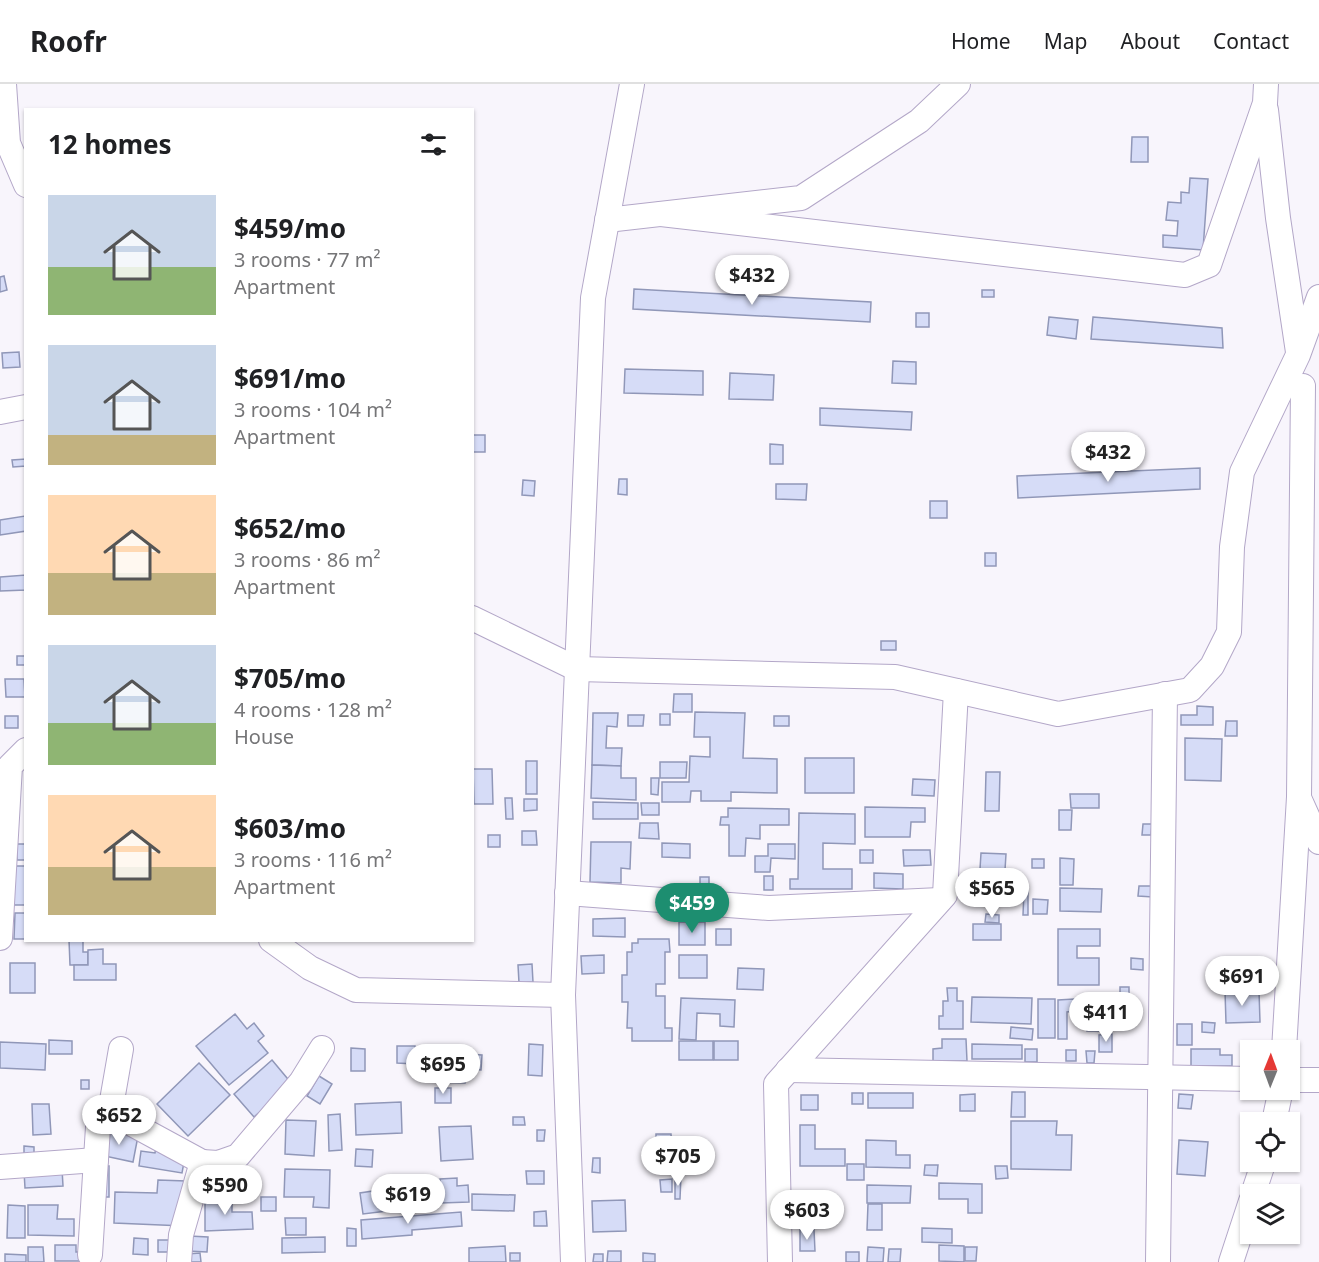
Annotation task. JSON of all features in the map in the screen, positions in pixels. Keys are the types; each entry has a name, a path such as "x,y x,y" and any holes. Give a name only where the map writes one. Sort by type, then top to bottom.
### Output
{"street":[{"path":"4,84 3,123 8,142 24,179"},
{"path":"573,1262 563,996 593,298 632,84"},
{"path":"607,220 801,198 919,121 958,84"},
{"path":"661,214 1185,275 1209,265 1266,93"},
{"path":"1266,93 1278,218 1298,356 1319,469"},
{"path":"474,619 577,669 895,677 1058,714 1190,690 1212,666 1229,632 1232,547 1242,471 1298,356 1319,297"},
{"path":"1285,1040 1299,797 1303,386"},
{"path":"0,412 24,407"},
{"path":"780,1262 776,1084 945,895 956,691"},
{"path":"1158,1262 1165,694"},
{"path":"0,938 15,763"},
{"path":"1299,797 1319,842"},
{"path":"567,893 769,908 940,900"},
{"path":"275,942 310,968 356,990 563,996"},
{"path":"110,1112 202,1162 218,1163 238,1155 301,1082 322,1048"},
{"path":"90,1255 98,1127 110,1112 122,1049"},
{"path":"788,1071 1240,1079"},
{"path":"1300,1080 1319,1080"},
{"path":"0,1167 96,1160"},
{"path":"180,1262 181,1235 202,1162"},
{"path":"1231,1262 1240,1235"}],"building":[{"path":"1132,137 1148,137 1148,162 1131,162"},
{"path":"1190,178 1208,179 1203,250 1163,247 1163,235 1177,236 1178,221 1166,220 1168,202 1181,203 1181,192 1189,193"},
{"path":"4,276 7,290 0,292 0,277"},
{"path":"634,289 871,302 870,322 633,309"},
{"path":"982,290 994,290 994,297 982,297"},
{"path":"916,313 929,313 929,327 916,327"},
{"path":"1049,317 1078,320 1076,339 1047,335"},
{"path":"1093,317 1222,328 1223,348 1091,339"},
{"path":"19,352 20,367 3,368 2,353"},
{"path":"893,361 916,362 916,384 892,383"},
{"path":"625,369 703,371 703,395 624,393"},
{"path":"730,373 774,375 773,400 729,399"},
{"path":"820,408 912,412 911,430 820,425"},
{"path":"474,435 485,435 485,452 474,452"},
{"path":"770,444 783,445 783,464 770,464"},
{"path":"24,459 24,466 13,467 12,460"},
{"path":"1200,468 1200,489 1018,498 1017,476"},
{"path":"619,479 627,479 627,495 618,494"},
{"path":"523,480 535,481 534,496 522,495"},
{"path":"776,484 807,484 806,500 776,499"},
{"path":"930,501 947,501 947,518 930,518"},
{"path":"24,516 24,531 0,535 0,520"},
{"path":"985,553 996,553 996,566 985,566"},
{"path":"24,575 24,590 0,591 0,577"},
{"path":"881,641 896,641 896,650 881,650"},
{"path":"17,656 24,656 24,665 17,665"},
{"path":"5,679 24,679 24,697 6,697"},
{"path":"674,694 692,694 692,712 673,712"},
{"path":"1197,706 1213,707 1213,725 1181,725 1181,715 1197,715"},
{"path":"695,712 745,713 743,758 777,759 777,793 731,792 731,801 701,801 701,791 691,791 690,802 662,802 662,782 689,782 690,756 710,757 710,737 694,737"},
{"path":"593,713 618,713 617,727 607,726 606,748 622,748 621,766 592,765"},
{"path":"660,714 670,714 670,725 660,725"},
{"path":"628,715 644,715 643,726 628,726"},
{"path":"5,716 18,716 18,728 5,728"},
{"path":"774,716 789,716 789,726 774,726"},
{"path":"1226,721 1237,721 1237,736 1225,736"},
{"path":"1185,738 1222,739 1221,781 1185,780"},
{"path":"805,758 854,758 854,793 805,793"},
{"path":"526,761 537,761 537,794 526,794"},
{"path":"660,762 687,762 686,778 660,778"},
{"path":"592,765 621,766 621,778 636,778 636,800 591,798"},
{"path":"474,769 492,769 493,804 474,804"},
{"path":"986,772 1000,772 999,811 985,811"},
{"path":"651,778 659,778 658,795 651,794"},
{"path":"913,779 935,780 934,796 912,795"},
{"path":"1070,794 1099,794 1099,808 1071,808"},
{"path":"505,798 512,798 513,819 506,819"},
{"path":"524,799 537,799 537,810 524,811"},
{"path":"593,802 638,803 638,819 593,819"},
{"path":"641,803 659,803 659,815 642,815"},
{"path":"865,807 925,808 925,822 911,822 910,837 865,837"},
{"path":"728,808 789,809 789,825 760,825 760,839 746,838 745,856 729,856 729,825 720,825 721,817 728,817"},
{"path":"1059,810 1072,810 1071,830 1059,830"},
{"path":"799,813 855,814 855,844 823,843 823,869 852,869 852,889 790,889 790,879 798,879"},
{"path":"640,823 658,823 659,839 639,838"},
{"path":"1143,824 1152,824 1151,835 1142,835"},
{"path":"522,831 536,831 537,845 522,845"},
{"path":"488,835 500,835 500,847 488,847"},
{"path":"591,842 631,842 630,869 621,868 621,883 590,882"},
{"path":"662,843 690,844 690,858 662,857"},
{"path":"16,844 24,844 24,860 17,860"},
{"path":"768,844 795,844 795,859 771,858 770,872 755,872 755,856 768,856"},
{"path":"860,850 873,850 873,863 860,863"},
{"path":"903,850 930,850 931,865 904,866"},
{"path":"981,853 1006,854 1005,870 980,869"},
{"path":"1060,858 1074,859 1073,885 1060,885"},
{"path":"1032,859 1044,859 1044,868 1032,868"},
{"path":"12,866 24,866 24,905 13,905"},
{"path":"874,873 903,874 903,889 874,888"},
{"path":"764,876 773,876 773,890 764,890"},
{"path":"700,877 709,877 709,889 700,889"},
{"path":"972,881 996,882 996,895 972,894"},
{"path":"1139,886 1154,886 1153,897 1138,896"},
{"path":"1060,888 1102,889 1101,912 1060,911"},
{"path":"1024,890 1028,890 1028,915 1023,915"},
{"path":"1033,899 1048,900 1047,914 1033,914"},
{"path":"15,913 24,913 24,939 14,939"},
{"path":"986,914 999,915 999,923 985,922"},
{"path":"625,918 625,937 593,936 593,919"},
{"path":"679,922 705,922 705,945 679,945"},
{"path":"973,924 1001,924 1001,940 973,940"},
{"path":"716,929 731,929 731,945 716,945"},
{"path":"1058,929 1100,929 1100,946 1077,946 1077,958 1099,958 1099,985 1058,985"},
{"path":"638,939 669,939 670,952 665,952 665,984 656,984 656,996 665,996 665,1028 672,1028 672,1041 632,1041 632,1028 627,1028 628,1002 622,1002 622,975 627,975 627,952 632,952 632,943 638,943"},
{"path":"69,942 83,942 83,952 88,952 88,965 70,965"},
{"path":"103,949 103,964 116,964 116,980 74,980 74,965 88,965 88,950"},
{"path":"604,955 604,973 582,974 581,956"},
{"path":"679,955 707,955 707,978 679,978"},
{"path":"1131,958 1143,959 1143,970 1131,969"},
{"path":"10,963 35,963 35,993 10,993"},
{"path":"532,964 533,982 519,983 518,965"},
{"path":"738,968 764,969 763,990 737,989"},
{"path":"1120,987 1129,987 1129,996 1120,996"},
{"path":"947,988 957,988 957,1001 963,1001 963,1029 939,1029 939,1016 943,1016 943,1001 948,1001"},
{"path":"1225,991 1259,991 1260,1022 1226,1023"},
{"path":"972,997 1032,998 1031,1024 971,1022"},
{"path":"681,998 735,1000 734,1027 720,1026 720,1014 697,1013 696,1040 679,1039"},
{"path":"1038,999 1055,999 1055,1038 1038,1038"},
{"path":"1074,999 1074,1011 1067,1012 1067,1039 1058,1039 1058,1000"},
{"path":"1088,1001 1102,1001 1101,1017 1107,1017 1107,1031 1087,1031"},
{"path":"235,1014 247,1029 254,1023 264,1036 258,1041 268,1053 229,1085 196,1046"},
{"path":"1202,1022 1215,1023 1214,1033 1202,1032"},
{"path":"1177,1024 1192,1024 1192,1045 1177,1045"},
{"path":"1011,1027 1033,1029 1032,1040 1010,1038"},
{"path":"1112,1034 1112,1052 1099,1052 1099,1035"},
{"path":"942,1039 966,1039 967,1061 933,1061 933,1049 942,1048"},
{"path":"49,1040 72,1041 72,1054 49,1054"},
{"path":"679,1041 713,1041 713,1060 679,1060"},
{"path":"714,1041 738,1041 738,1060 714,1060"},
{"path":"0,1042 46,1044 45,1070 0,1068"},
{"path":"529,1044 543,1045 542,1076 528,1075"},
{"path":"972,1044 1022,1045 1022,1059 972,1059"},
{"path":"397,1046 415,1046 414,1064 397,1063"},
{"path":"351,1048 365,1049 365,1071 351,1071"},
{"path":"1025,1049 1037,1049 1037,1062 1025,1062"},
{"path":"1191,1049 1220,1049 1220,1055 1232,1055 1232,1066 1191,1066"},
{"path":"1066,1050 1076,1050 1076,1061 1066,1061"},
{"path":"1086,1051 1095,1051 1094,1063 1087,1063"},
{"path":"434,1052 482,1055 481,1070 466,1069 465,1083 433,1082"},
{"path":"272,1060 292,1084 254,1117 234,1094"},
{"path":"199,1063 230,1095 188,1136 157,1104"},
{"path":"319,1076 332,1084 320,1104 307,1096"},
{"path":"81,1080 89,1080 89,1089 81,1089"},
{"path":"435,1088 451,1088 451,1103 435,1103"},
{"path":"1012,1092 1025,1092 1025,1117 1011,1117"},
{"path":"852,1093 863,1093 863,1104 852,1104"},
{"path":"868,1093 913,1093 913,1108 868,1108"},
{"path":"975,1094 975,1111 960,1111 960,1095"},
{"path":"1179,1094 1193,1095 1191,1109 1178,1108"},
{"path":"801,1095 818,1095 818,1110 801,1110"},
{"path":"401,1102 402,1133 356,1135 355,1104"},
{"path":"32,1104 49,1104 51,1134 33,1135"},
{"path":"340,1114 342,1150 329,1151 328,1115"},
{"path":"513,1117 524,1117 525,1125 513,1125"},
{"path":"286,1120 316,1121 314,1156 285,1154"},
{"path":"1011,1121 1057,1121 1056,1135 1072,1135 1071,1170 1011,1169"},
{"path":"800,1125 815,1125 815,1149 845,1149 845,1166 800,1166"},
{"path":"471,1126 473,1159 441,1161 439,1127"},
{"path":"104,1130 138,1136 133,1162 100,1155"},
{"path":"537,1130 545,1130 544,1141 537,1141"},
{"path":"656,1134 671,1134 672,1151 656,1152"},
{"path":"866,1140 896,1141 896,1155 910,1155 910,1168 866,1167"},
{"path":"1179,1140 1208,1142 1205,1176 1177,1174"},
{"path":"24,1146 34,1147 34,1154 24,1154"},
{"path":"156,1148 185,1157 182,1173 139,1166 141,1151 155,1153"},
{"path":"356,1149 373,1150 372,1167 355,1166"},
{"path":"593,1158 600,1158 600,1173 592,1172"},
{"path":"847,1164 864,1164 864,1180 847,1180"},
{"path":"925,1165 938,1165 937,1176 924,1175"},
{"path":"99,1166 109,1166 109,1197 99,1197"},
{"path":"995,1166 1007,1166 1008,1178 996,1179"},
{"path":"62,1169 63,1186 25,1188 24,1171"},
{"path":"285,1169 330,1170 329,1208 313,1207 314,1197 284,1197"},
{"path":"526,1171 544,1171 544,1184 527,1184"},
{"path":"675,1175 681,1175 680,1199 675,1199"},
{"path":"457,1178 457,1186 468,1185 469,1202 441,1203 440,1179"},
{"path":"672,1179 672,1192 661,1192 660,1180"},
{"path":"158,1180 186,1181 184,1226 114,1223 115,1192 157,1193"},
{"path":"939,1183 982,1184 982,1213 968,1213 968,1199 939,1199"},
{"path":"867,1185 911,1186 910,1203 867,1203"},
{"path":"392,1188 395,1210 363,1214 360,1193"},
{"path":"472,1194 515,1195 514,1211 472,1210"},
{"path":"205,1197 232,1197 232,1212 252,1212 253,1229 205,1231"},
{"path":"261,1197 276,1197 276,1211 261,1211"},
{"path":"625,1200 626,1231 593,1232 592,1201"},
{"path":"868,1204 882,1204 882,1230 867,1230"},
{"path":"8,1205 25,1206 25,1238 7,1238"},
{"path":"28,1205 58,1205 57,1219 74,1219 74,1236 28,1235"},
{"path":"546,1211 547,1226 534,1226 534,1212"},
{"path":"461,1212 462,1226 412,1230 412,1235 362,1239 361,1220"},
{"path":"285,1218 306,1218 306,1235 286,1235"},
{"path":"347,1228 356,1229 356,1246 347,1246"},
{"path":"922,1228 952,1229 952,1243 922,1242"},
{"path":"800,1230 814,1230 815,1251 800,1251"},
{"path":"189,1236 208,1237 207,1252 188,1251"},
{"path":"325,1237 325,1252 282,1253 282,1238"},
{"path":"134,1238 148,1239 148,1255 133,1254"},
{"path":"158,1240 173,1240 173,1252 158,1252"},
{"path":"55,1245 76,1245 76,1252 82,1252 82,1261 55,1261"},
{"path":"939,1245 964,1246 964,1262 939,1261"},
{"path":"505,1246 506,1262 469,1262 469,1248"},
{"path":"28,1247 43,1247 44,1262 28,1262"},
{"path":"868,1247 884,1248 883,1262 867,1262"},
{"path":"965,1247 977,1247 976,1261 965,1261"},
{"path":"889,1249 901,1249 900,1262 888,1262"},
{"path":"608,1251 621,1251 621,1262 607,1262"},
{"path":"846,1252 859,1252 859,1262 846,1262"},
{"path":"200,1253 201,1262 188,1262 187,1254"},
{"path":"510,1253 520,1253 520,1261 510,1261"},
{"path":"643,1253 655,1254 655,1262 643,1262"},
{"path":"5,1254 26,1255 26,1262 5,1262"},
{"path":"594,1254 603,1254 603,1262 593,1262"}]}
